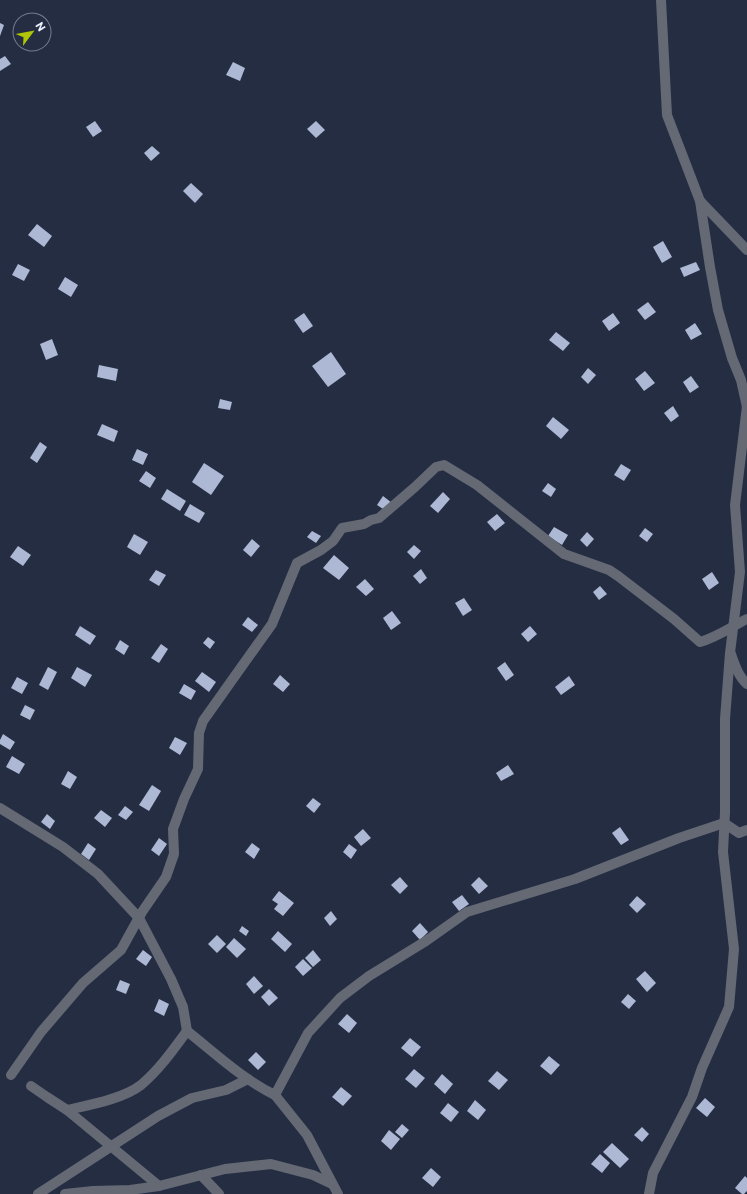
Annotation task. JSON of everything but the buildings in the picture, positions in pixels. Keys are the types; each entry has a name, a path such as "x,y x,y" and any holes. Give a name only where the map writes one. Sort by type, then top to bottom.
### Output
{"street":[{"path":"649,1194 653,1174 692,1097 702,1068 729,1007 734,949 723,852 725,812 725,719 730,653 740,572 734,505 747,407 741,380 732,358 718,310 700,201 667,115 661,0"},
{"path":"700,201 747,250"},
{"path":"11,1075 41,1032 83,983 121,950 139,918 166,877 174,854 174,829 184,799 198,769 199,733 203,721 272,624 297,563 321,550 333,541 342,528 364,524 379,518 436,467 444,465 476,485 564,554 609,570 674,619 700,642 711,639 747,619"},
{"path":"730,653 738,674 747,684"},
{"path":"0,808 63,847 98,874 139,918 171,979 183,1007 187,1031 248,1079 259,1087 275,1095 307,1135 338,1194"},
{"path":"724,823 738,833 747,830"},
{"path":"275,1095 308,1032 340,998 369,976 426,941 467,912 575,879 679,838 724,823"},
{"path":"67,1110 117,1098 140,1086 165,1061 187,1031"},
{"path":"38,1194 158,1116 192,1098 226,1090 248,1079"},
{"path":"31,1086 67,1110 159,1186"},
{"path":"65,1194 93,1191 130,1190 159,1186 226,1169 271,1164 313,1175 332,1184"},
{"path":"201,1175 219,1194"}]}
